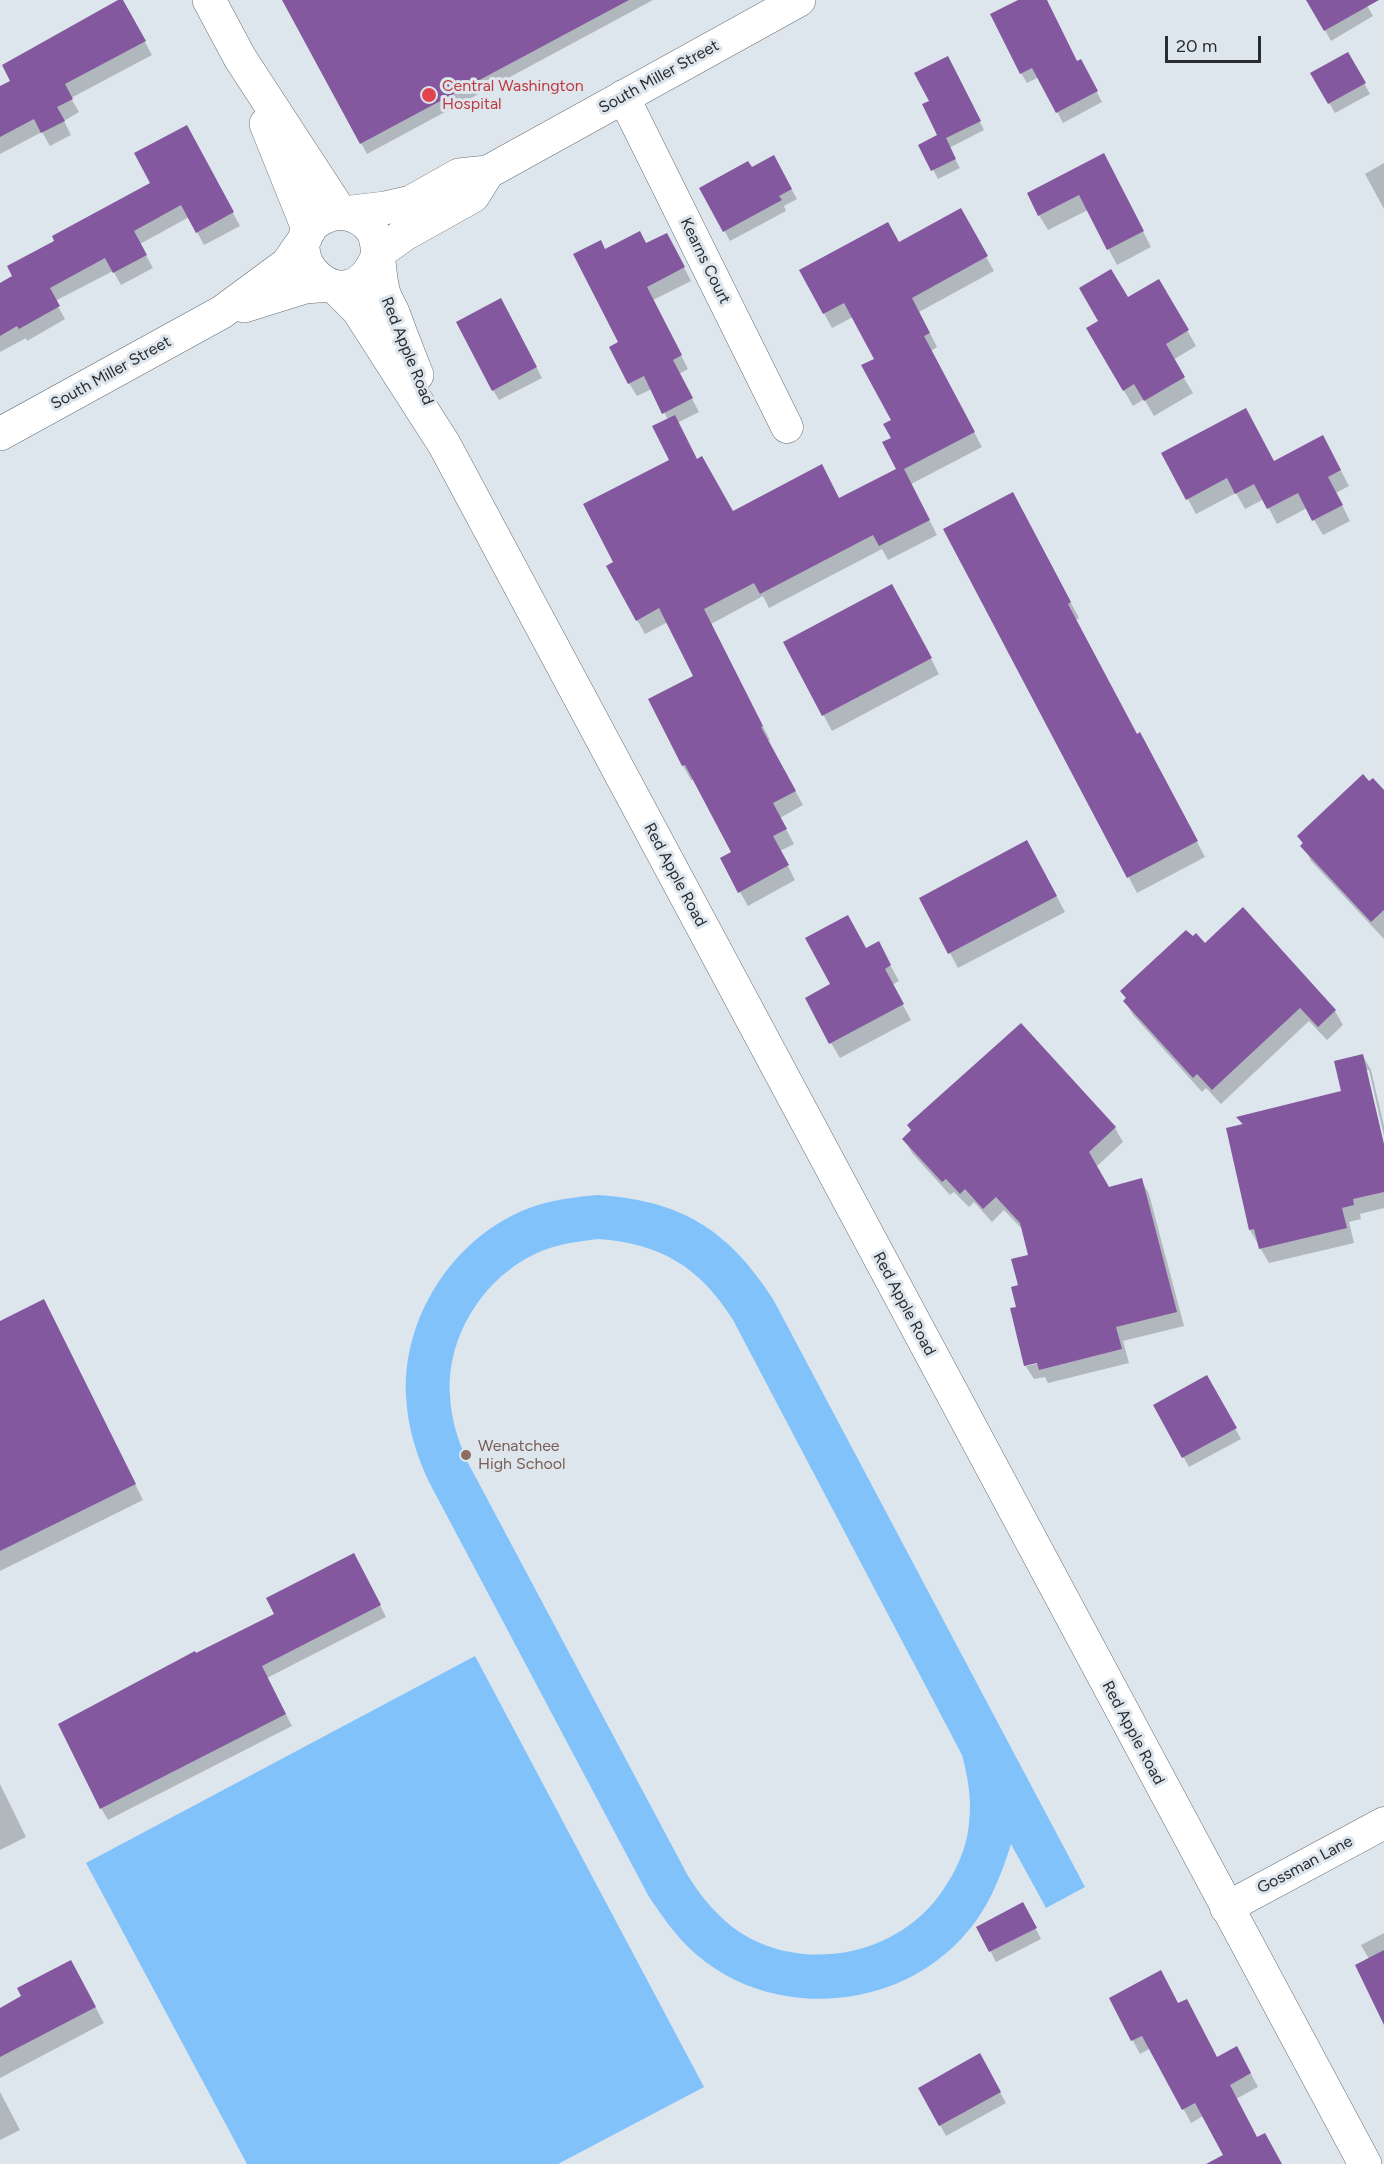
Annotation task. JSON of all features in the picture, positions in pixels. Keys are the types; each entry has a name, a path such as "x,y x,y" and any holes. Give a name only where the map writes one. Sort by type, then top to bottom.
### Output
{"street":[{"path":"208,0 240,58 343,213"},
{"name":"South Miller Street","path":"343,213 411,202 459,175 488,172 799,0"},
{"path":"240,58 307,234 304,255 313,275 332,286 355,284 365,278 372,269 377,255 377,244 373,232 353,215 343,213 322,218 307,234"},
{"name":"Kearns Court","path":"623,96 787,427"},
{"name":"South Miller Street","path":"377,255 405,234 473,196 488,172"},
{"name":"South Miller Street","path":"0,434 222,312 287,264 307,234"},
{"name":"Red Apple Road","path":"377,255 384,292 444,444"},
{"name":"South Miller Street","path":"222,312 305,287 332,286"},
{"name":"Red Apple Road","path":"332,286 358,310 444,444 1365,2164"},
{"name":"Gossman Lane","path":"1227,1908 1384,1823"}],"shaded area":[{"path":"597,1195 653,1204 699,1223 738,1254 773,1299 1085,1887 1046,1908 1011,1844 992,1894 978,1918 961,1939 935,1962 905,1980 873,1992 838,1998 804,1998 770,1993 737,1981 698,1956 674,1932 661,1914 648,1895 429,1482 413,1440 407,1406 408,1363 414,1333 441,1278 461,1254 484,1234 510,1217 545,1203","holes":["598,1239 620,1241 659,1252 692,1272 720,1301 733,1320 962,1755 969,1789 970,1814 968,1834 958,1865 941,1893 914,1922 891,1937 865,1947 837,1953 809,1954 782,1950 755,1941 731,1926 701,1895 687,1874 467,1461 461,1445 453,1421 450,1395 451,1371 464,1325 477,1304 492,1285 510,1269 531,1256 553,1247 575,1242"]},
{"path":"475,1656 704,2087 558,2164 247,2164 86,1863"}],"building":[{"path":"118,0 123,0 146,41 65,84 73,99 57,107 65,121 41,133 34,119 0,137 0,86 10,81 2,65"},
{"path":"282,0 629,0 360,144"},
{"path":"1018,0 1047,0 1077,61 1081,59 1098,91 1056,113 1032,68 1020,74 990,14"},
{"path":"1306,0 1379,0 1324,31"},
{"path":"1348,52 1366,83 1328,104 1310,73"},
{"path":"948,56 981,121 946,138 956,159 931,171 918,145 937,135 922,104 929,101 914,73"},
{"path":"187,125 234,212 196,233 181,205 134,231 147,255 113,273 105,258 50,288 60,306 19,329 17,326 0,336 0,283 12,276 7,266 54,241 52,236 150,183 134,153"},
{"path":"1104,153 1144,231 1107,250 1079,195 1038,216 1027,193"},
{"path":"774,155 792,189 779,196 782,200 723,232 699,188 748,161 752,167"},
{"path":"961,208 988,256 912,298 930,333 924,336 975,432 904,469 930,520 879,546 873,535 760,594 754,583 704,609 763,726 761,727 796,791 773,803 787,829 773,836 789,865 738,893 720,858 731,852 685,765 682,766 648,699 693,676 659,608 636,621 606,566 613,562 583,504 669,460 652,426 675,415 697,459 702,456 733,511 822,464 839,498 896,469 882,442 891,438 883,424 891,420 861,365 874,359 844,303 823,314 799,270 888,222 899,242"},
{"path":"640,231 646,243 667,233 685,267 647,287 682,355 673,360 693,398 662,414 644,376 628,384 609,347 618,342 573,254 601,240 605,249"},
{"path":"1111,269 1128,297 1159,279 1189,330 1166,344 1185,377 1144,401 1134,384 1123,391 1086,328 1098,321 1079,288"},
{"path":"501,298 537,367 492,391 456,322"},
{"path":"1246,408 1274,461 1323,435 1341,470 1328,477 1343,505 1312,521 1298,493 1267,509 1254,484 1235,494 1227,478 1186,500 1161,453"},
{"path":"1013,492 1071,602 1068,604 1137,734 1140,732 1198,841 1127,878 943,529"},
{"path":"892,584 932,658 822,716 783,642"},
{"path":"1363,774 1369,781 1373,778 1384,790 1384,910 1371,922 1300,846 1303,843 1297,836"},
{"path":"1027,840 1057,896 948,954 919,898"},
{"path":"1243,907 1336,1010 1318,1027 1300,1008 1212,1090 1197,1074 1193,1078 1123,1001 1126,998 1120,991 1186,930 1193,936 1196,933 1205,943"},
{"path":"848,915 866,948 879,941 891,965 885,969 904,1004 829,1044 805,998 830,984 805,938"},
{"path":"1021,1023 1116,1127 1089,1152 1109,1187 1142,1178 1177,1312 1116,1327 1122,1349 1039,1370 1037,1363 1024,1366 1010,1308 1016,1307 1011,1287 1018,1285 1011,1259 1028,1255 1020,1223 996,1197 983,1209 965,1189 960,1194 946,1179 942,1182 902,1139 911,1130 907,1125"},
{"path":"1363,1054 1384,1144 1384,1192 1353,1199 1354,1205 1342,1208 1347,1228 1259,1249 1254,1229 1249,1230 1226,1128 1243,1124 1236,1117 1341,1091 1334,1061"},
{"path":"44,1299 136,1484 0,1551 0,1321"},
{"path":"1207,1375 1237,1428 1182,1458 1153,1405"},
{"path":"354,1553 381,1605 262,1666 286,1714 100,1809 58,1724 195,1651 196,1653 274,1614 266,1598"},
{"path":"1023,1902 1037,1928 989,1952 976,1927"},
{"path":"1384,1950 1384,2025 1355,1965"},
{"path":"71,1960 96,2007 0,2057 0,2008 21,1996 17,1988"},
{"path":"1161,1970 1178,2003 1187,1999 1217,2057 1237,2046 1251,2073 1230,2085 1257,2137 1265,2133 1282,2164 1206,2164 1223,2155 1195,2103 1182,2110 1142,2036 1131,2041 1109,1998"},
{"path":"980,2053 1001,2092 939,2126 918,2088"}],"place":[{"name":"Central Washington Hospital","path":"429,95"},
{"name":"Wenatchee High School","path":"466,1455"}]}
